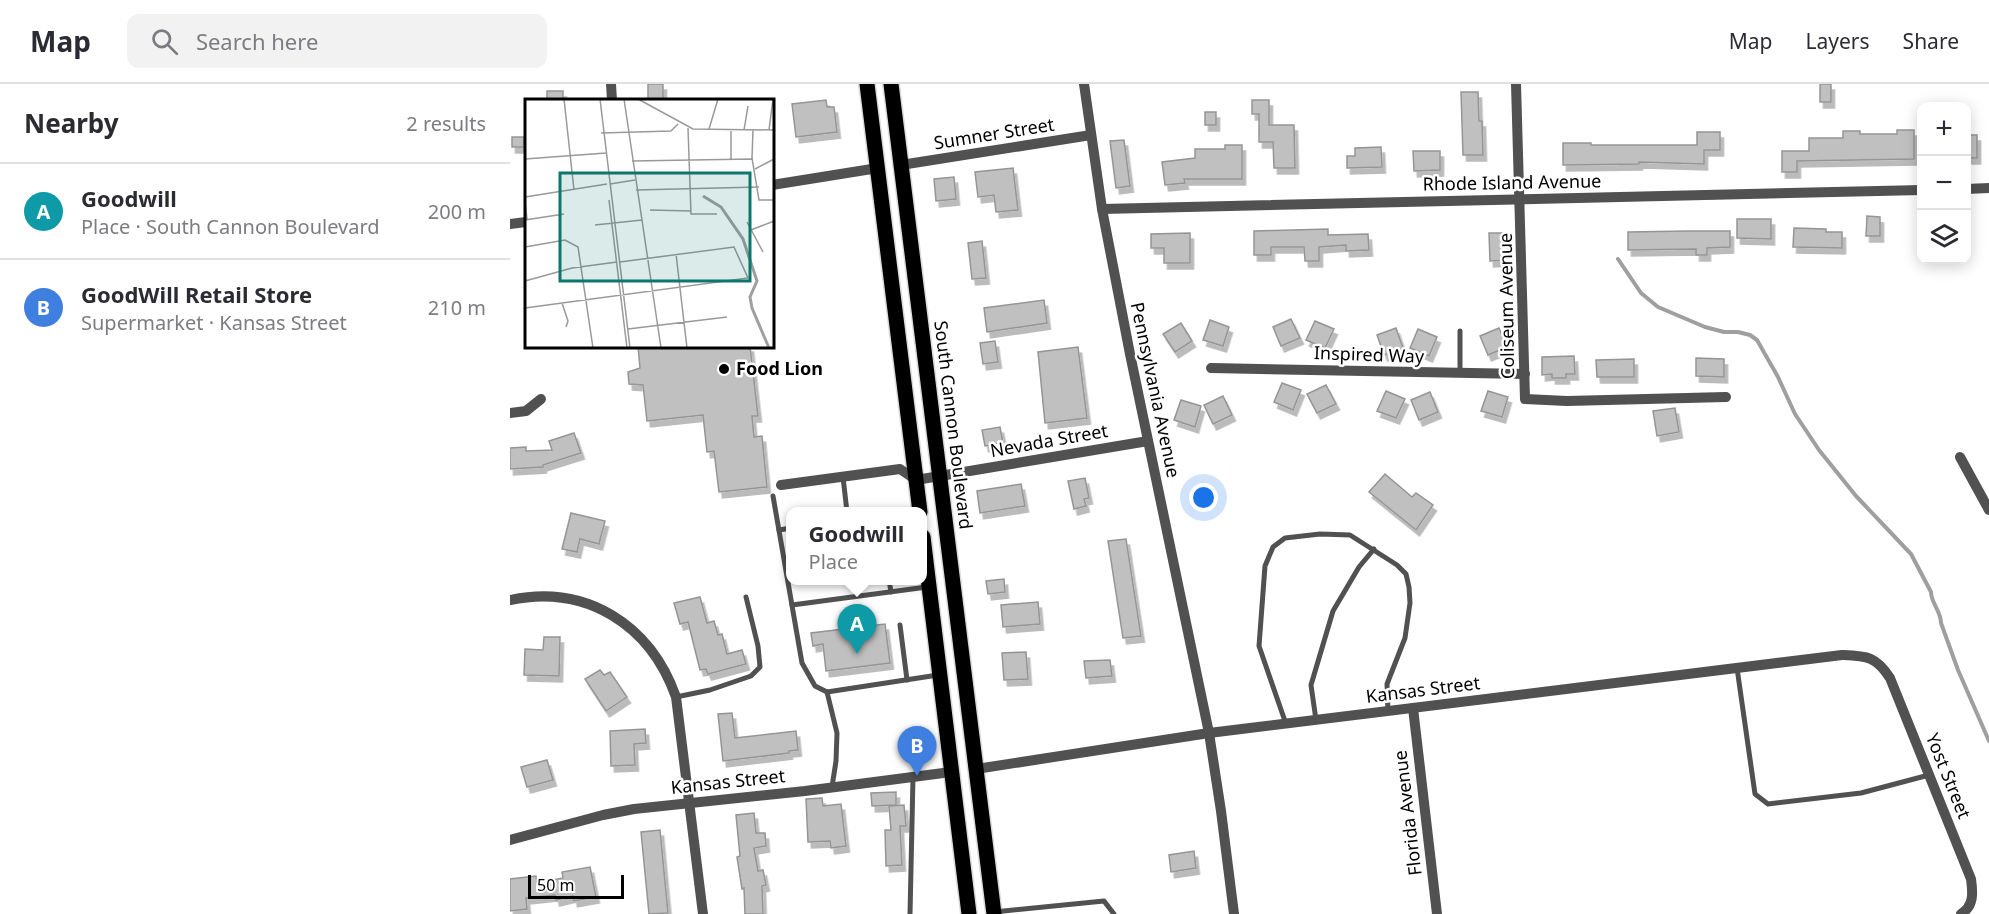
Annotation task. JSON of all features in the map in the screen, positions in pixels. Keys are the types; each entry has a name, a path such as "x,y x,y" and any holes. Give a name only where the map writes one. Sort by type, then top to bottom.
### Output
{"main road":[{"path":"867,84 919,507"},
{"name":"South Cannon Boulevard","path":"891,84 993,913"},
{"path":"927,570 969,914"}],"street":[{"path":"611,84 612,99"},
{"name":"Pennsylvania Avenue","path":"1084,84 1102,209 1209,733 1234,914"},
{"name":"Coliseum Avenue","path":"1516,84 1525,399 1567,401 1726,397"},
{"name":"Sumner Street","path":"901,165 1091,135"},
{"path":"774,185 878,168"},
{"path":"1971,189 1989,188"},
{"name":"Rhode Island Avenue","path":"1102,209 1917,190"},
{"path":"510,224 525,222"},
{"name":"Inspired Way","path":"1211,368 1525,374"},
{"path":"510,413 526,411 541,399"},
{"name":"Nevada Street","path":"781,485 900,469 916,480 1148,441"},
{"path":"1960,457 1989,510"},
{"path":"510,600 567,598 596,606 625,623 656,654 676,697 703,914"},
{"name":"Kansas Street","path":"976,769 1209,733 1842,655 1863,656 1875,660"},
{"name":"Yost Street","path":"1875,660 1890,678 1971,879 1973,894 1965,912"},
{"name":"Florida Avenue","path":"1413,708 1437,914"},
{"name":"Kansas Street","path":"510,840 603,814 634,809 951,772"}],"lane":[{"path":"1460,331 1460,374"},
{"path":"843,477 846,507"},
{"path":"773,496 786,570"},
{"path":"779,530 786,529"},
{"path":"1286,724 1259,646 1265,566 1273,547 1285,538 1320,534 1350,535 1397,565 1406,574 1410,603 1405,638 1387,684 1388,711"},
{"path":"1316,720 1311,685 1333,611 1359,567 1374,549"},
{"path":"789,585 802,663 814,686 828,692 940,675"},
{"path":"890,585 891,592"},
{"path":"792,605 929,586"},
{"path":"676,697 710,690 752,676 760,667 759,646 746,597"},
{"path":"900,625 907,680"},
{"path":"1737,668 1755,794 1768,804 1861,793 1930,775"},
{"path":"828,692 837,733 832,787"},
{"path":"910,914 913,777"},
{"path":"993,913 1104,901 1114,914"}],"building":[{"path":"648,84 663,84 663,99 648,99"},
{"path":"1820,84 1831,84 1831,102 1820,102"},
{"path":"547,91 563,91 563,99 547,99"},
{"path":"1461,92 1478,92 1483,155 1463,155"},
{"path":"826,100 827,107 834,107 837,132 796,137 792,104"},
{"path":"1252,100 1269,100 1269,125 1294,125 1295,168 1274,168 1273,142 1259,142 1259,114 1252,114"},
{"path":"1205,112 1216,112 1216,125 1205,125"},
{"path":"1897,130 1914,130 1914,159 1797,161 1797,172 1782,172 1782,151 1809,151 1809,138 1843,138 1843,131 1860,131 1860,134 1897,134"},
{"path":"1697,132 1720,132 1720,150 1704,150 1704,164 1639,162 1639,164 1563,165 1563,143 1697,145"},
{"path":"1971,135 1977,135 1977,158 1971,158"},
{"path":"512,137 524,137 524,147 512,147"},
{"path":"1124,140 1130,186 1116,188 1110,141"},
{"path":"1225,145 1242,145 1242,179 1184,179 1185,183 1165,185 1162,162 1195,158 1195,149 1225,149"},
{"path":"1381,147 1382,167 1347,168 1347,156 1355,156 1355,148"},
{"path":"1413,151 1440,151 1440,170 1414,171"},
{"path":"1013,168 1018,210 996,212 994,195 978,197 975,172"},
{"path":"954,177 956,199 936,201 934,179"},
{"path":"1867,216 1880,217 1880,236 1866,236"},
{"path":"1737,219 1771,219 1771,239 1737,238"},
{"path":"1794,228 1842,232 1842,248 1793,247"},
{"path":"1328,229 1328,235 1368,234 1369,250 1346,251 1346,245 1319,247 1319,261 1305,261 1304,247 1271,247 1271,255 1254,255 1254,231"},
{"path":"1730,231 1730,247 1707,248 1707,255 1696,255 1696,249 1628,250 1628,232"},
{"path":"1190,233 1190,263 1164,263 1164,248 1151,248 1151,234"},
{"path":"1489,233 1508,233 1509,260 1490,261"},
{"path":"982,241 986,278 972,279 968,243"},
{"path":"1044,300 1047,323 987,332 984,308"},
{"path":"1291,319 1300,338 1281,346 1273,327"},
{"path":"1210,320 1229,327 1223,346 1203,340"},
{"path":"1315,321 1334,329 1325,348 1306,340"},
{"path":"1181,323 1192,341 1175,352 1163,334"},
{"path":"1396,328 1403,348 1384,355 1377,335"},
{"path":"1499,328 1507,347 1488,355 1480,336"},
{"path":"1418,329 1437,337 1429,356 1410,348"},
{"path":"995,341 998,362 983,364 980,343"},
{"path":"1078,347 1087,418 1045,423 1038,352"},
{"path":"638,348 750,348 758,416 752,416 754,437 762,436 767,487 719,492 714,451 707,452 703,415 647,421 643,385 629,384 628,372 640,368"},
{"path":"1574,356 1575,374 1566,374 1566,378 1552,378 1552,374 1542,375 1542,357"},
{"path":"1696,358 1724,359 1724,377 1696,376"},
{"path":"1634,359 1634,377 1597,377 1596,360"},
{"path":"1282,383 1301,390 1293,410 1274,402"},
{"path":"1326,385 1336,404 1317,413 1307,394"},
{"path":"1386,391 1405,399 1396,418 1377,411"},
{"path":"1488,391 1508,397 1502,417 1481,411"},
{"path":"1430,392 1438,412 1419,420 1411,400"},
{"path":"1223,396 1232,415 1213,424 1204,405"},
{"path":"1181,400 1201,406 1195,427 1174,420"},
{"path":"1675,408 1679,432 1657,436 1653,411"},
{"path":"1000,427 1003,443 985,446 982,430"},
{"path":"574,433 581,453 543,465 543,467 510,469 510,448 526,447 526,451 552,450 549,441"},
{"path":"1385,474 1412,497 1416,493 1433,505 1416,530 1369,492"},
{"path":"1085,478 1089,498 1084,499 1086,506 1074,509 1068,481"},
{"path":"1021,484 1025,506 980,513 977,491"},
{"path":"571,513 605,521 599,544 580,539 577,552 562,549"},
{"path":"1126,539 1141,636 1123,638 1108,541"},
{"path":"1004,579 1005,592 988,594 986,581"},
{"path":"700,597 707,623 714,621 718,635 722,634 727,654 742,650 746,664 708,674 706,669 700,670 688,622 680,624 674,603"},
{"path":"1038,602 1040,624 1003,627 1001,605"},
{"path":"885,624 890,663 826,671 823,644 813,646 811,633"},
{"path":"544,637 560,637 559,676 524,675 525,649 543,650"},
{"path":"1026,652 1028,679 1004,680 1002,653"},
{"path":"1110,660 1112,676 1086,678 1084,661"},
{"path":"600,670 604,675 610,672 627,697 606,711 585,679"},
{"path":"732,713 735,738 796,731 798,750 723,761 718,714"},
{"path":"645,729 646,743 634,744 635,765 611,766 610,731"},
{"path":"547,760 553,780 527,787 521,767"},
{"path":"896,792 896,805 872,806 871,793"},
{"path":"822,798 823,806 841,804 846,846 831,848 830,841 808,842 806,799"},
{"path":"904,805 906,826 900,826 902,865 886,866 885,830 891,830 889,806"},
{"path":"754,813 756,833 765,833 766,846 754,848 758,871 763,870 766,885 762,886 763,914 745,914 744,888 742,889 737,857 740,856 736,815"},
{"path":"660,830 668,913 649,914 641,832"},
{"path":"1194,851 1196,868 1171,872 1169,855"},
{"path":"590,867 596,897 574,901 573,896 556,900 555,895 526,898 527,909 510,911 510,879 536,876 537,883 563,878 562,872"}],"waterway":[{"path":"1618,259 1641,293 1658,307 1705,327 1724,332 1738,332 1750,335 1757,340 1795,414 1819,450 1856,496 1911,554 1931,592 1958,670 1989,741"}],"place":[{"name":"Food Lion","path":"724,369"},
{"name":"Goodwill","path":"857,654"},
{"name":"GoodWill Retail Store","path":"917,776"}]}
